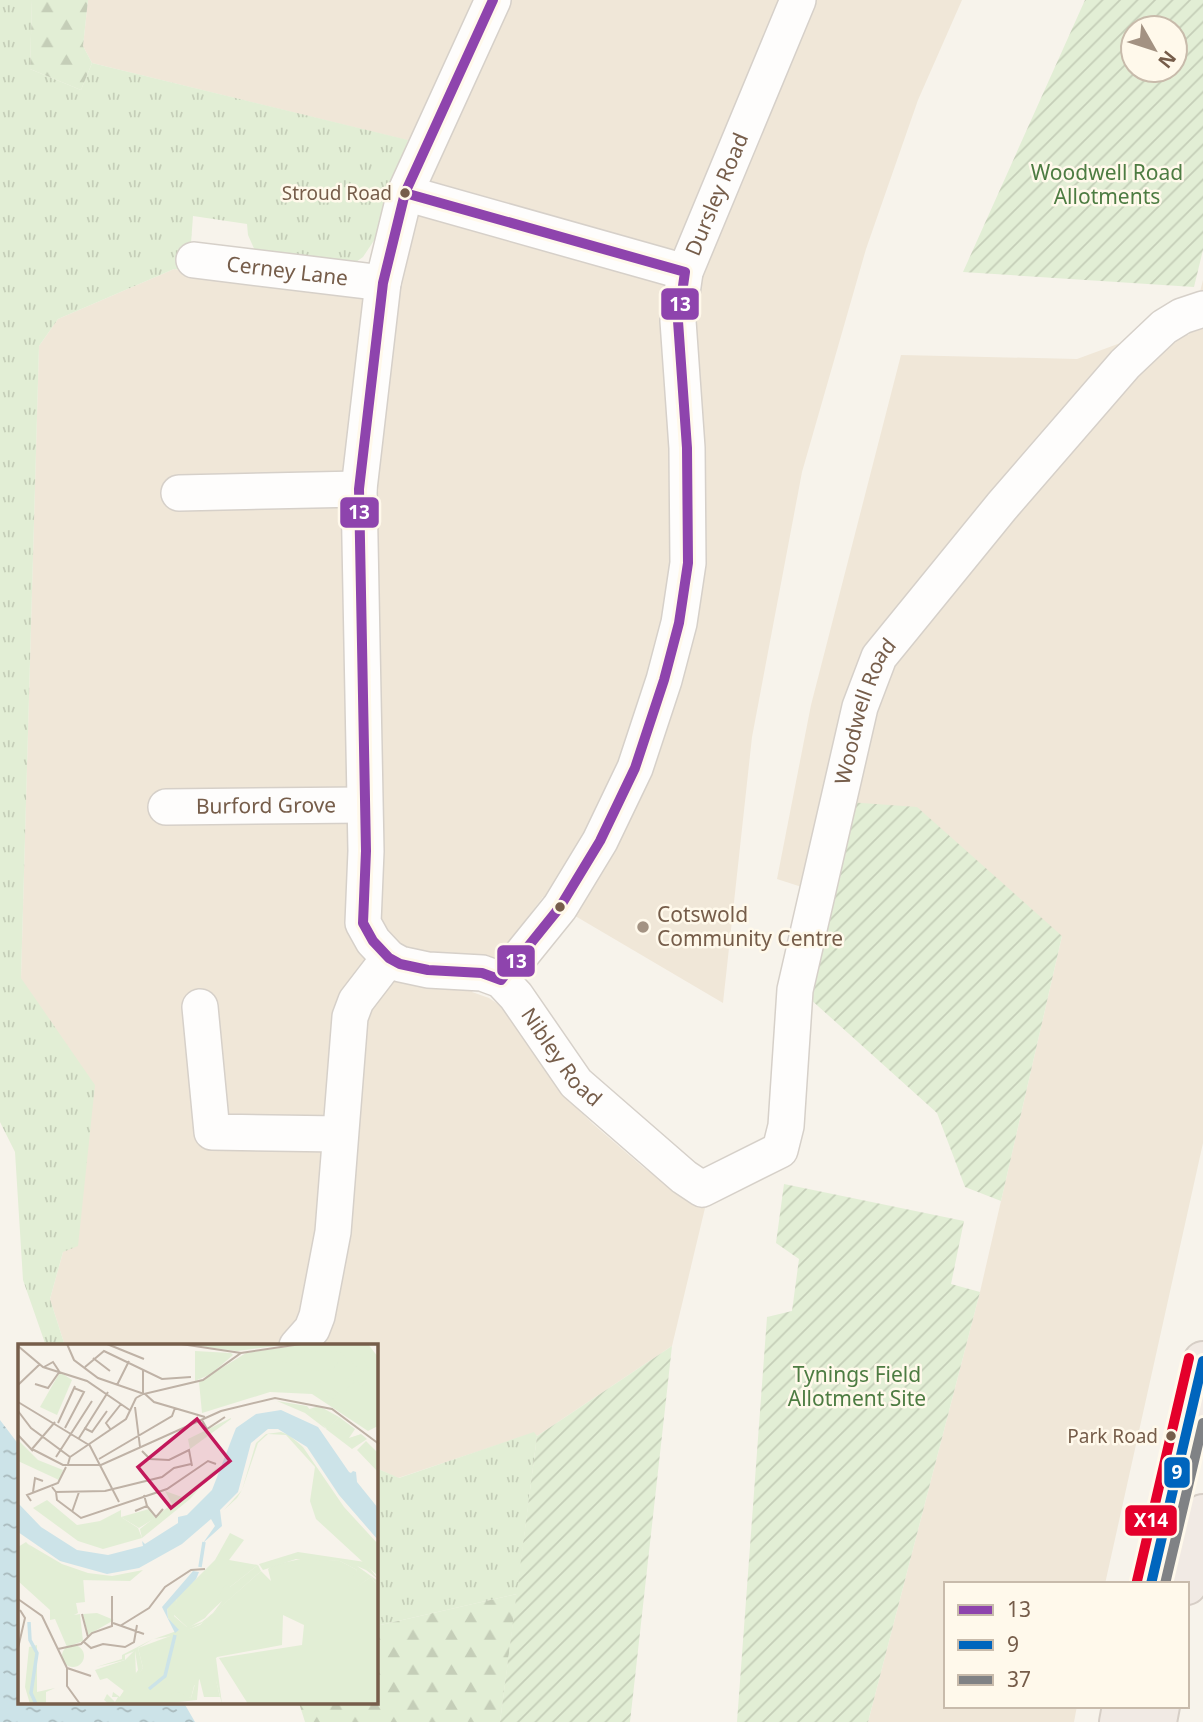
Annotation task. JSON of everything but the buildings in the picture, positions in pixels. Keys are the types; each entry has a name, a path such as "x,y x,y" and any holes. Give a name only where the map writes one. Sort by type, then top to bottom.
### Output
{"highway":[{"path":"1151,1582 1203,1361"},
{"path":"1188,1582 1203,1514"}],"street":[{"path":"493,0 405,193 383,284 359,489 366,851 363,923 373,941 400,964 428,970 482,973 501,980"},
{"name":"Dursley Road","path":"501,980 560,907 600,841 635,768 664,680 679,623 688,563 687,447 678,321 685,272 798,0"},
{"path":"405,193 685,272"},
{"name":"Cerney Lane","path":"194,260 383,284"},
{"name":"Woodwell Road","path":"702,1189 780,1150 786,1126 795,990 860,708 878,657 1002,506 1125,364 1164,327 1182,316 1203,309"},
{"path":"178,493 359,489"},
{"name":"Burford Grove","path":"166,807 364,805"},
{"path":"300,1344 312,1329 317,1316 333,1232 350,1017 356,1001 390,958"},
{"name":"Nibley Road","path":"501,980 516,996 576,1083 684,1177 702,1189"},
{"path":"200,1007 212,1132 340,1134"}],"shaded area":[{"path":"88,0 962,0 918,100 866,249 802,472 752,737 723,1003 543,897 472,992 501,1006 568,1099 593,1124 644,1168 705,1208 672,1346 537,1436 533,1433 398,1478 378,1469 378,1344 64,1344 50,1299 63,1252 21,978 39,346 58,319 174,269 342,294 389,305 396,265 439,148 92,63 83,46"},
{"path":"1203,280 1203,1143 1105,1582 944,1582 944,1708 1077,1708 1074,1722 868,1722 980,1292 1062,936 811,890 777,879 811,705 901,355 1077,359 1164,327 1189,335"}],"green space":[{"path":"0,0 32,0 30,69 81,90 92,63 408,140 375,239 363,257 346,269 256,253 248,235 247,224 193,216 189,271 174,269 58,319 39,346 21,978 95,1085 78,1246 63,1252 50,1299 64,1344 45,1344 23,1280 15,1152 0,1122"},
{"path":"32,0 88,0 83,46 92,63 81,90 30,69"},
{"name":"Woodwell Road Allotments","path":"1085,0 1203,0 1203,250 1194,287 963,272"},
{"path":"848,802 917,807 1062,936 1001,1201 965,1187 937,1113 809,998"},
{"name":"Tynings Field Allotment Site","path":"784,1184 964,1221 951,1284 980,1292 868,1722 737,1722 767,1317 792,1311 799,1259 776,1243"},
{"path":"672,1346 630,1722 500,1722 537,1436"},
{"path":"534,1432 537,1436 517,1594 378,1626 378,1469 399,1478"},
{"path":"517,1594 500,1722 305,1722 299,1704 378,1704 378,1626"}],"water":[{"path":"0,1420 18,1444 18,1704 185,1704 195,1722 0,1722"}],"transit line":[{"name":"13","path":"405,193 493,0"},
{"name":"13","path":"405,193 685,272 678,321 687,448 688,563 679,623 664,680 635,768 600,841 560,907 501,980 482,973 428,970 400,964 389,958 373,941 363,923 366,851 359,489 383,283 405,193"},
{"name":"X14","path":"1137,1581 1189,1358"},
{"name":"9","path":"1151,1582 1203,1361"},
{"name":"37","path":"1165,1582 1203,1423"}],"place":[{"name":"Stroud Road","path":"405,193"},
{"name":"Cotswold Community Centre","path":"643,927"},
{"name":"Park Road","path":"1171,1436"}]}
